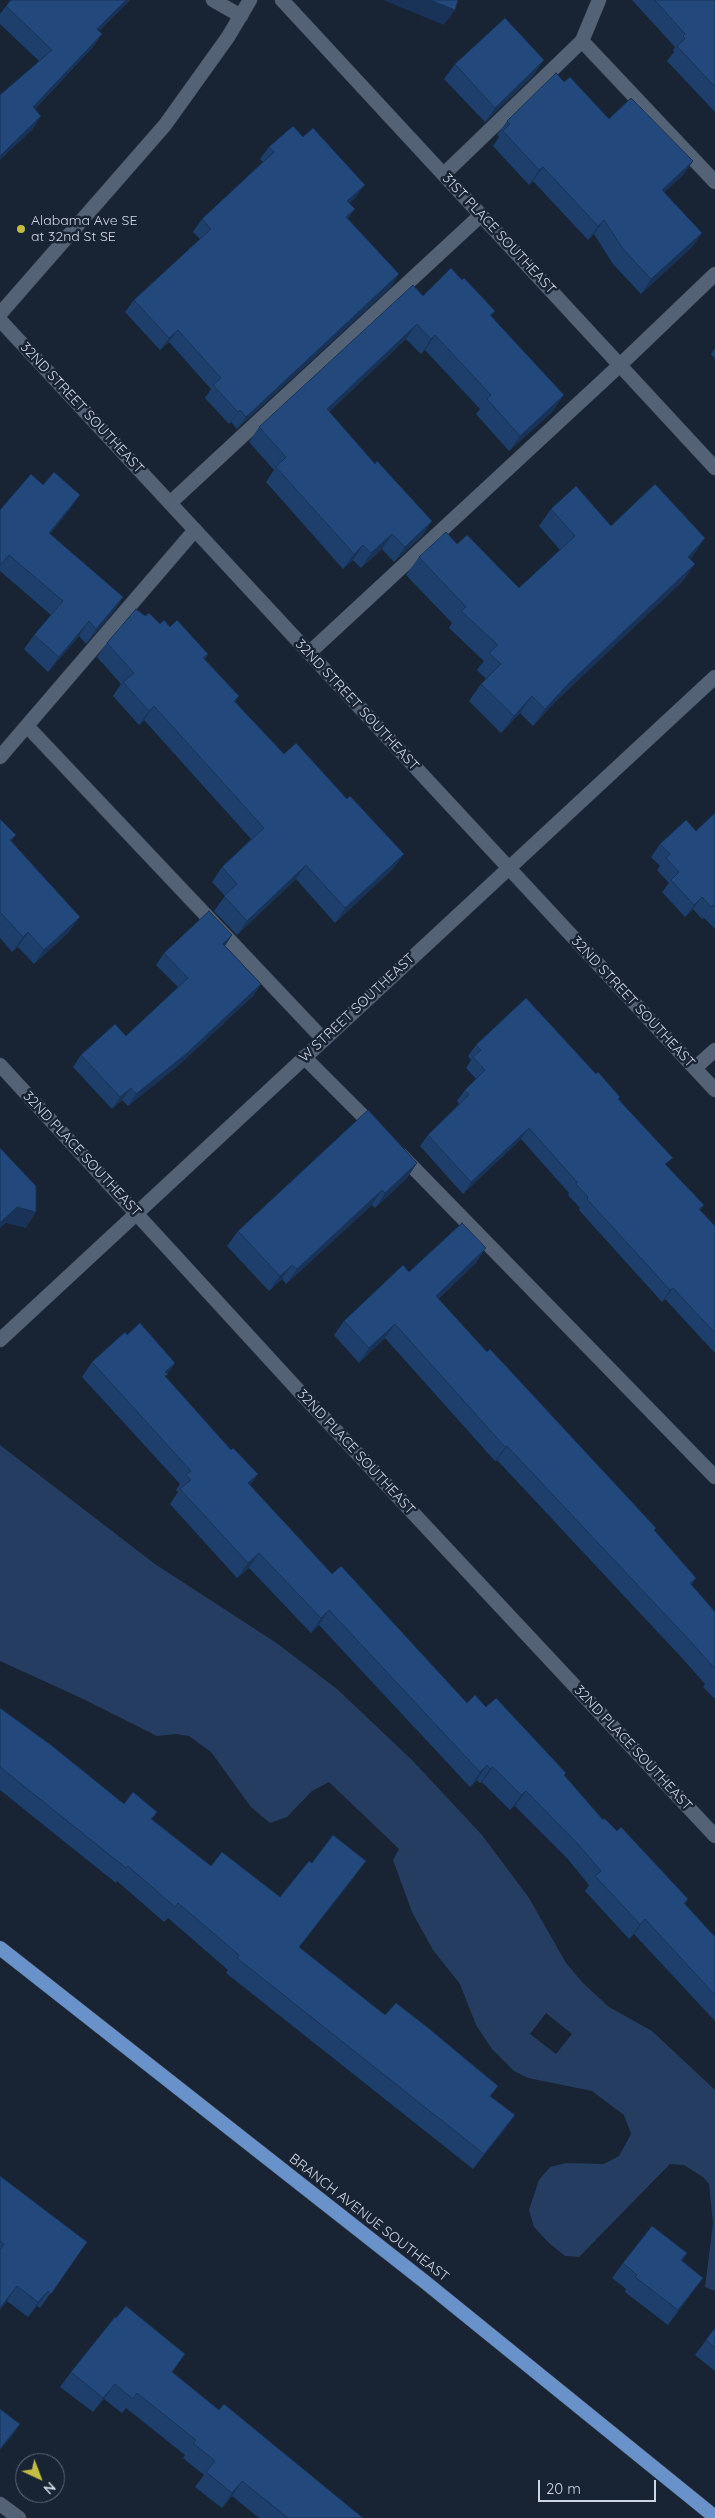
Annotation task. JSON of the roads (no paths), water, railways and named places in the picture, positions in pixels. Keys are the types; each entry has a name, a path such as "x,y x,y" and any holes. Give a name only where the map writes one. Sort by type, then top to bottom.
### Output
{"highway":[{"name":"BRANCH AVENUE SOUTHEAST","path":"0,1948 425,2282 715,2517"}],"street":[{"path":"212,0 241,16"},
{"path":"0,314 165,125 241,16 250,0"},
{"name":"31ST PLACE SOUTHEAST","path":"282,0 715,468"},
{"path":"444,174 582,41 599,0"},
{"path":"582,41 715,182"},
{"path":"170,503 481,215"},
{"path":"310,653 620,365 715,274"},
{"name":"32ND STREET SOUTHEAST","path":"0,320 715,1090"},
{"path":"0,757 195,530"},
{"name":"W STREET SOUTHEAST","path":"0,1340 715,677"},
{"path":"26,726 323,1039"},
{"path":"695,1068 715,1050"},
{"path":"304,1057 380,1134"},
{"name":"32ND PLACE SOUTHEAST","path":"0,1065 299,1391 715,1836"},
{"path":"394,1148 715,1477"},
{"path":"0,2504 19,2518"}],"place":[{"name":"Alabama Ave SE at 32nd St SE","path":"21,229"}]}
